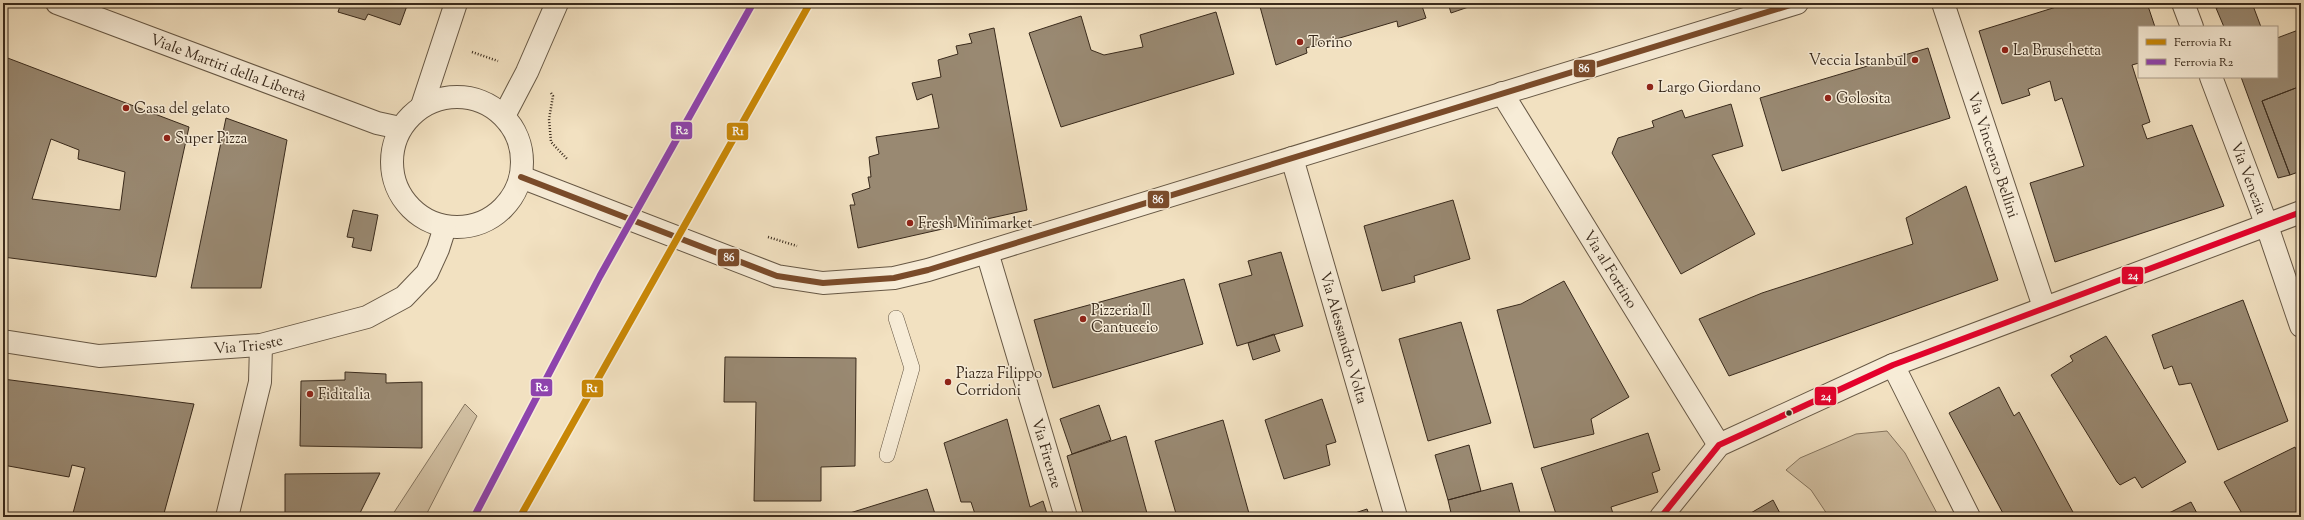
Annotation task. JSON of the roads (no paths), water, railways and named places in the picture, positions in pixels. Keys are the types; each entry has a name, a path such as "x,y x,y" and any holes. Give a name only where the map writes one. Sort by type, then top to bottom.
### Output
{"street":[{"name":"Viale Martiri della Libertà","path":"57,3 369,120 400,128"},
{"path":"422,106 442,41 456,3"},
{"path":"504,116 527,72 557,3"},
{"path":"521,177 777,276 823,283 894,278 987,252 1797,3"},
{"name":"Via Vincenzo Bellini","path":"1942,3 2044,307"},
{"path":"2183,3 2192,26"},
{"name":"Via Venezia","path":"2211,78 2266,224 2301,326"},
{"name":"Via al Fortino","path":"1502,93 1719,445"},
{"path":"465,96 487,103 504,116 514,129 521,144 523,160 521,177 511,200 493,217 470,226 445,227 425,219 409,206 397,189 391,169 393,147 400,128 410,116 422,106 443,98 465,96"},
{"name":"Via Alessandro Volta","path":"1292,158 1396,517"},
{"path":"1661,517 1719,445 1893,364 2301,212"},
{"name":"Via Trieste","path":"3,341 99,356 261,345 367,317 404,297 427,273 438,249 445,227"},
{"name":"Via Firenze","path":"987,252 1066,517"},
{"path":"227,517 260,382 261,345"},
{"path":"1893,364 1969,517"}],"lane":[{"path":"887,455 912,368 896,318"}],"rail line":[{"name":"R2","path":"474,517 600,276 753,3"},
{"name":"R1","path":"520,517 810,3"}],"place":[{"name":"Torino","path":"1300,42"},
{"name":"La Bruschetta","path":"2005,50"},
{"name":"Veccia Istanbul","path":"1915,60"},
{"name":"Largo Giordano","path":"1650,87"},
{"name":"Golosita","path":"1828,98"},
{"name":"Casa del gelato","path":"126,108"},
{"name":"Super Pizza","path":"167,138"},
{"name":"Fresh Minimarket","path":"910,223"},
{"name":"Pizzeria Il Cantuccio","path":"1083,319"},
{"name":"Piazza Filippo Corridoni","path":"948,382"},
{"name":"Fiditalia","path":"310,394"}]}
